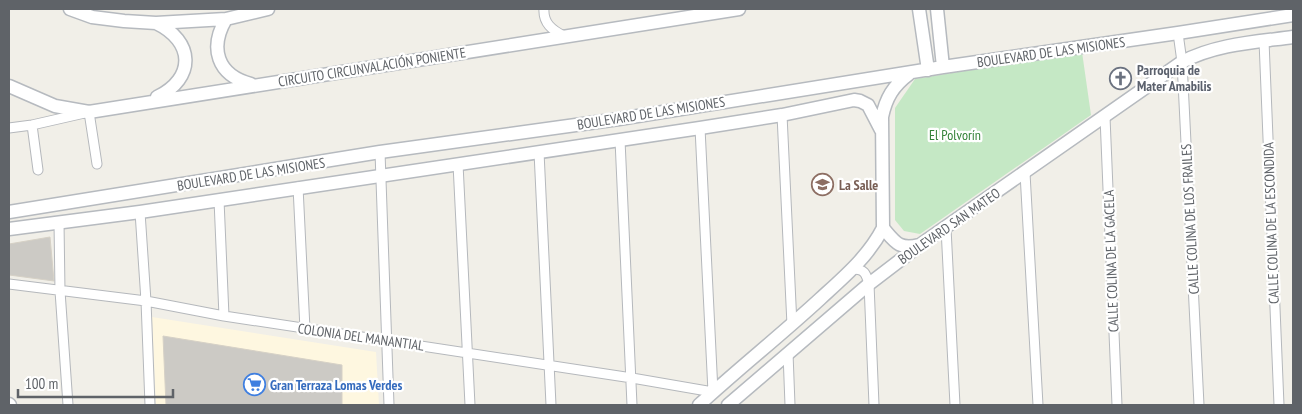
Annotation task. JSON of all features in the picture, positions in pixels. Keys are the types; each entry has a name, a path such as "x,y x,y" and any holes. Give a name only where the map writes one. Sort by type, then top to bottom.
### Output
{"main road":[{"path":"70,9 92,17 124,22 156,23 226,19 268,9"},
{"name":"CIRCUITO CIRCUNVALACIÓN PONIENTE","path":"9,86 55,106 90,112 737,9"},
{"path":"919,9 928,70"},
{"path":"937,9 943,67"},
{"name":"BOULEVARD DE LAS MISIONES","path":"9,212 380,152 620,119 909,74 943,67 1293,15"},
{"path":"226,19 217,42 218,59 226,70 237,79 259,85"},
{"path":"146,102 174,87 186,66 184,52 177,40 168,30 156,23"},
{"path":"1182,62 1212,49 1293,37"},
{"name":"BOULEVARD SAN MATEO","path":"728,405 869,284 920,245 1182,62"},
{"path":"699,405 792,325 853,269 870,250 883,228 881,130 884,104 894,87 909,74"},
{"name":"BOULEVARD DE LAS MISIONES","path":"9,229 140,212 700,128 782,115 846,101 860,101 868,105 881,130"},
{"path":"883,228 900,245 907,248 920,245"}],"street":[{"path":"544,9 543,14 547,24 564,36"},
{"name":"CALLE COLINA DE LOS FRAILES","path":"1178,33 1182,62 1198,405"},
{"name":"CALLE COLINA DE LA ESCONDIDA","path":"1264,41 1279,405"},
{"path":"9,128 32,125 90,112 97,164"},
{"path":"782,115 792,325"},
{"name":"CALLE COLINA DE LA GACELA","path":"1105,117 1118,405"},
{"path":"32,125 38,170"},
{"path":"700,128 713,392"},
{"path":"620,140 632,405"},
{"path":"380,152 389,405"},
{"path":"539,152 551,405"},
{"path":"458,164 470,405"},
{"path":"1025,173 1038,405"},
{"path":"298,188 305,329"},
{"path":"218,200 224,316"},
{"path":"140,212 150,405"},
{"path":"59,222 60,291 68,405"},
{"path":"946,228 955,405"},
{"path":"853,269 864,271 869,284 874,405"},
{"name":"COLONIA DEL MANANTIAL","path":"9,284 146,301 305,329 387,340 713,392"},
{"path":"788,353 790,405"}],"shaded area":[{"name":"Gran Terraza Lomas Verdes","path":"152,317 376,352 379,405 156,405"}],"green space":[{"name":"El Polvorín","path":"1082,52 1091,115 920,234 904,231 895,220 895,108 915,79"}],"building":[{"path":"50,237 54,281 9,275 9,244"},
{"name":"Gran Terraza Lomas Verdes","path":"163,336 342,365 342,405 166,405"}],"place":[{"name":"Parroquia de Mater Amabilis","path":"1121,78"},
{"name":"La Salle","path":"823,185"},
{"name":"Gran Terraza Lomas Verdes","path":"254,385"}]}
